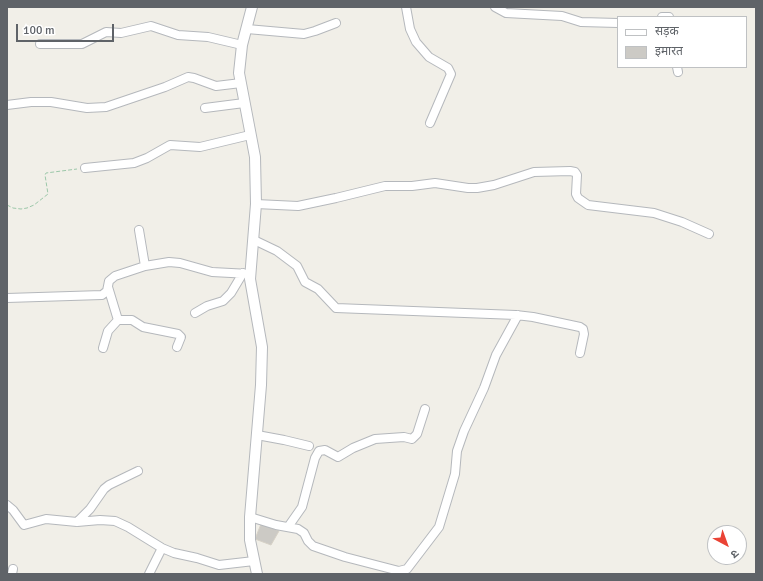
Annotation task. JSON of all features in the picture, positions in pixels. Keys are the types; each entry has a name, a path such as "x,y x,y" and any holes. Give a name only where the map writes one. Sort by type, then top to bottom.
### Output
{"street":[{"path":"252,7 242,45 239,73 255,157 256,204 254,240 247,274 262,346 261,385 250,517 250,540 257,574"},
{"path":"406,7 410,29 416,42 429,57 448,68 451,74 430,123"},
{"path":"495,7 506,13 562,16 581,22 617,22"},
{"path":"247,28 304,34 336,23"},
{"path":"40,44 82,44 106,32 121,33 151,26 178,35 208,37 242,45"},
{"path":"7,104 51,102 87,108 106,107 165,87 188,77 216,86 241,83"},
{"path":"205,108 244,103"},
{"path":"85,168 134,163 147,158 170,145 200,147 250,134"},
{"path":"256,204 298,206 385,186 412,186 435,182 468,188 477,188 494,185 534,172 570,171 575,172 577,176 576,194 578,198 588,205 654,213 682,222 709,234"},
{"path":"139,230 145,266"},
{"path":"254,240 277,251 297,266 305,282 318,289 336,308 518,315 580,327 583,329 584,334 580,353"},
{"path":"7,298 102,295 107,291 109,281 115,276 145,266 174,262 212,272 247,274"},
{"path":"195,313 207,306 224,301 247,274"},
{"path":"108,287 118,320"},
{"path":"250,517 276,525 298,529 302,531 311,544 316,548 399,571 407,569 439,527 455,474 457,451 464,430 484,388 496,355 518,315"},
{"path":"103,348 108,331 118,320 132,320 143,327 178,334 181,337 177,347"},
{"path":"288,527 302,507 315,458 319,451 325,450 338,457 353,448 376,439 404,437 412,439 417,434 425,409"},
{"path":"257,435 309,446"},
{"path":"77,522 90,509 104,489 138,471"},
{"path":"7,505 16,513 24,525 46,519 77,522 100,520 115,521 135,530 162,548 174,553 219,565 254,561"},
{"path":"149,574 162,548"}],"path":[{"path":"7,205 17,209 31,207 45,198 48,194 46,173 85,168"}],"building":[{"path":"261,524 279,531 271,545 255,539"}]}
